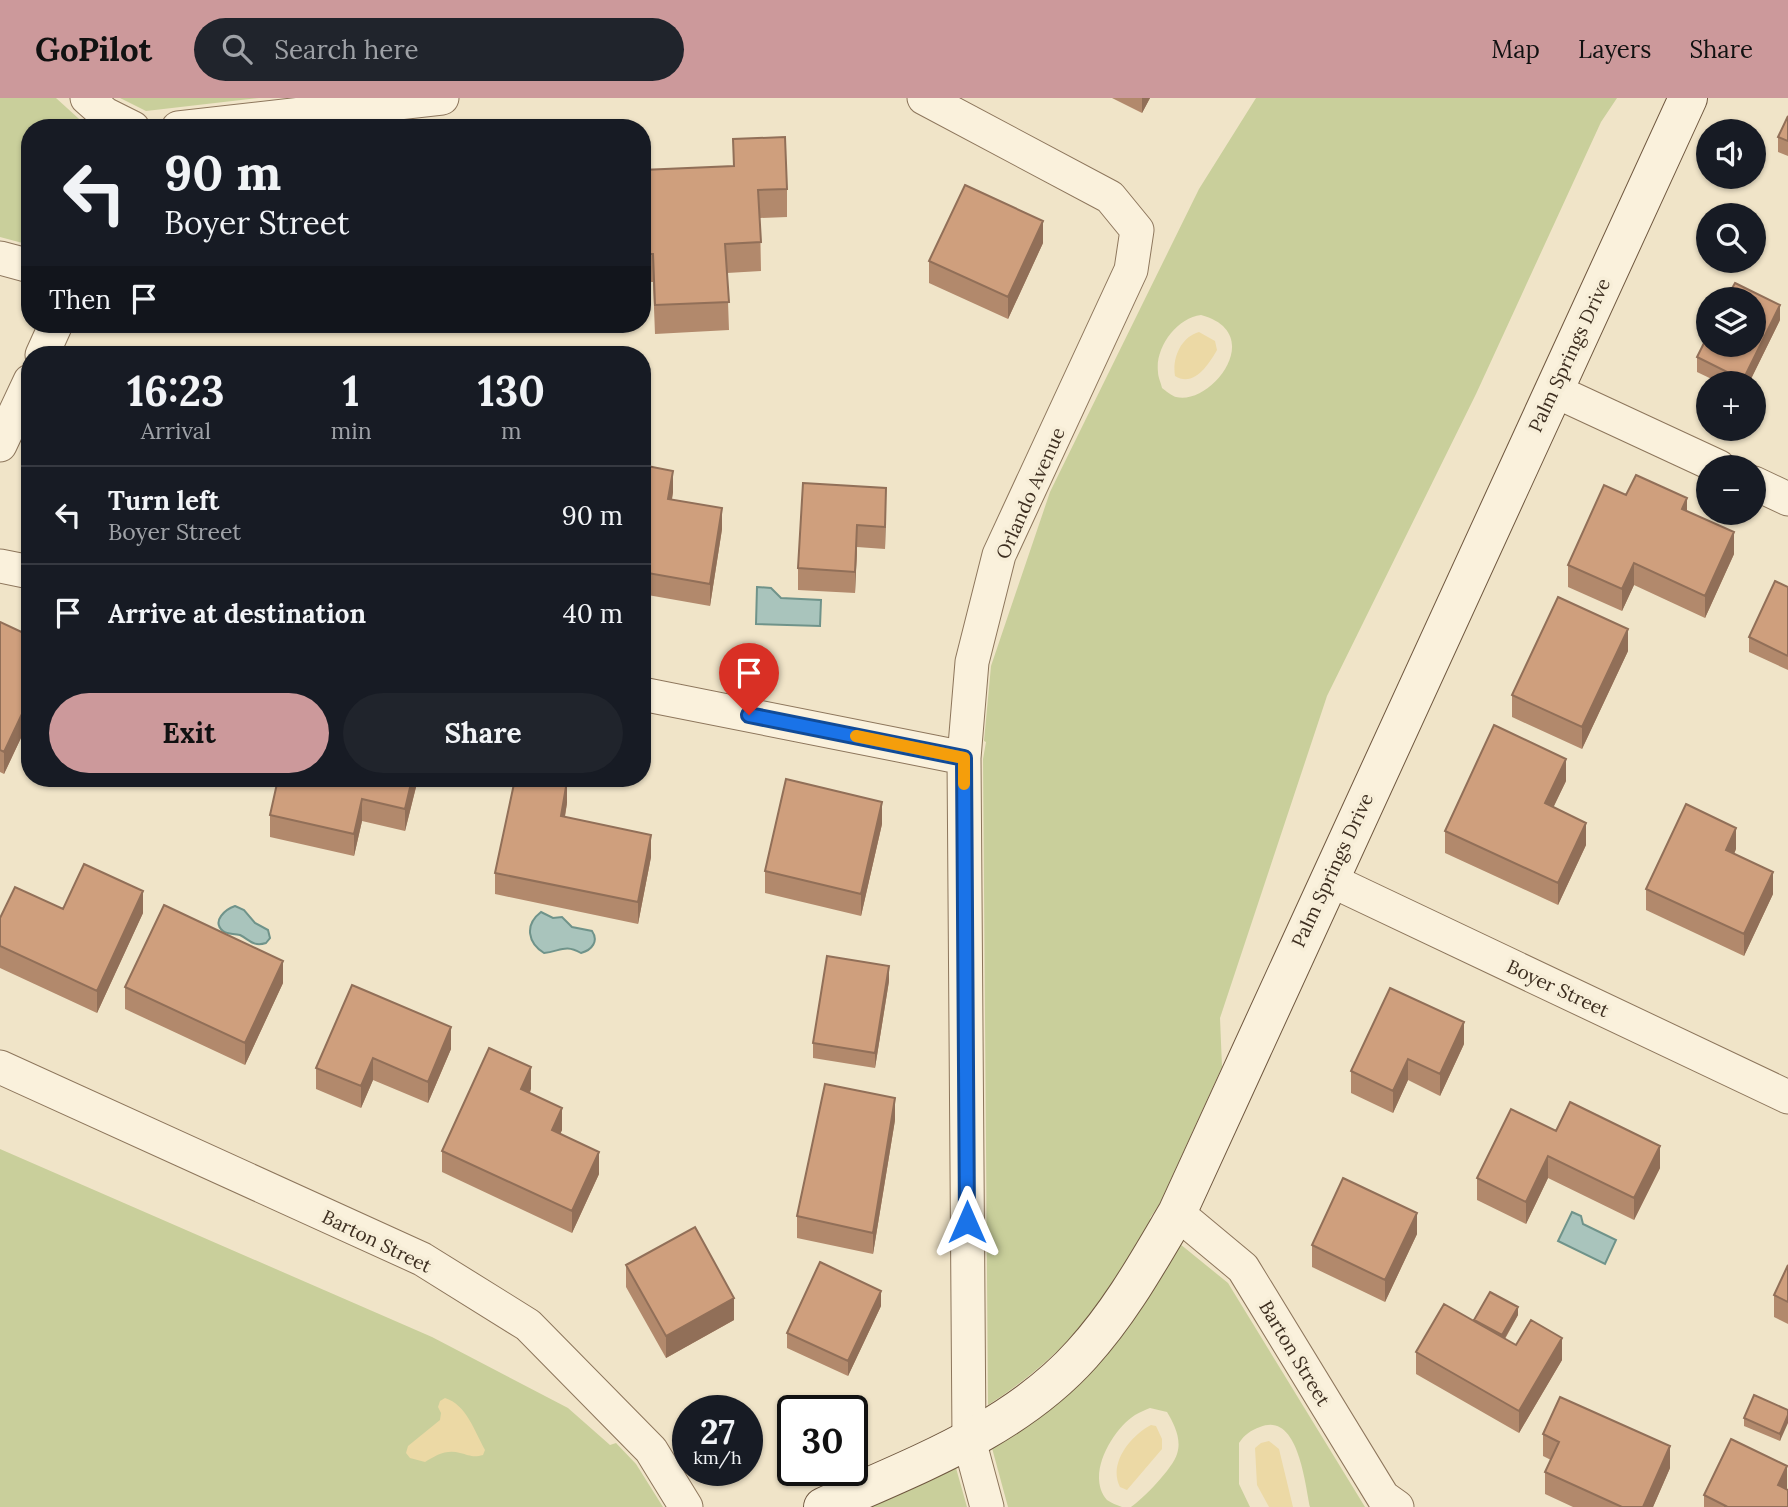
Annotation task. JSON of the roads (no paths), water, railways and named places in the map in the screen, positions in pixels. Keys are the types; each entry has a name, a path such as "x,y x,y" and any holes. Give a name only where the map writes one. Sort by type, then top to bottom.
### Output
{"street":[{"path":"87,98 115,119"},
{"path":"257,119 442,98"},
{"name":"Orlando Avenue","path":"924,98 1110,197 1137,230 1131,270 999,555 972,662 964,758 969,1440 988,1507"},
{"name":"Palm Springs Drive","path":"823,1507 969,1440 1032,1400 1082,1355 1130,1294 1177,1213 1688,98"},
{"path":"0,258 21,264"},
{"path":"1553,390 1696,456"},
{"path":"0,445 21,400"},
{"path":"1766,489 1788,499"},
{"path":"0,566 21,570"},
{"path":"651,696 964,758"},
{"name":"Boyer Street","path":"1328,879 1788,1097"},
{"name":"Barton Street","path":"0,1067 422,1259 528,1325 652,1450 686,1507"},
{"name":"Barton Street","path":"1177,1213 1243,1268 1388,1504"}],"water":[{"path":"757,587 771,588 781,598 821,600 820,626 756,624"},
{"path":"235,906 268,930 270,938 266,943 255,944 240,935 225,932 220,927 221,916"},
{"path":"541,912 553,918 562,917 572,927 592,931 595,938 593,945 581,953 567,949 544,953 534,944 530,934 532,922"},
{"path":"1572,1212 1581,1216 1583,1224 1616,1240 1605,1264 1558,1241"}]}
